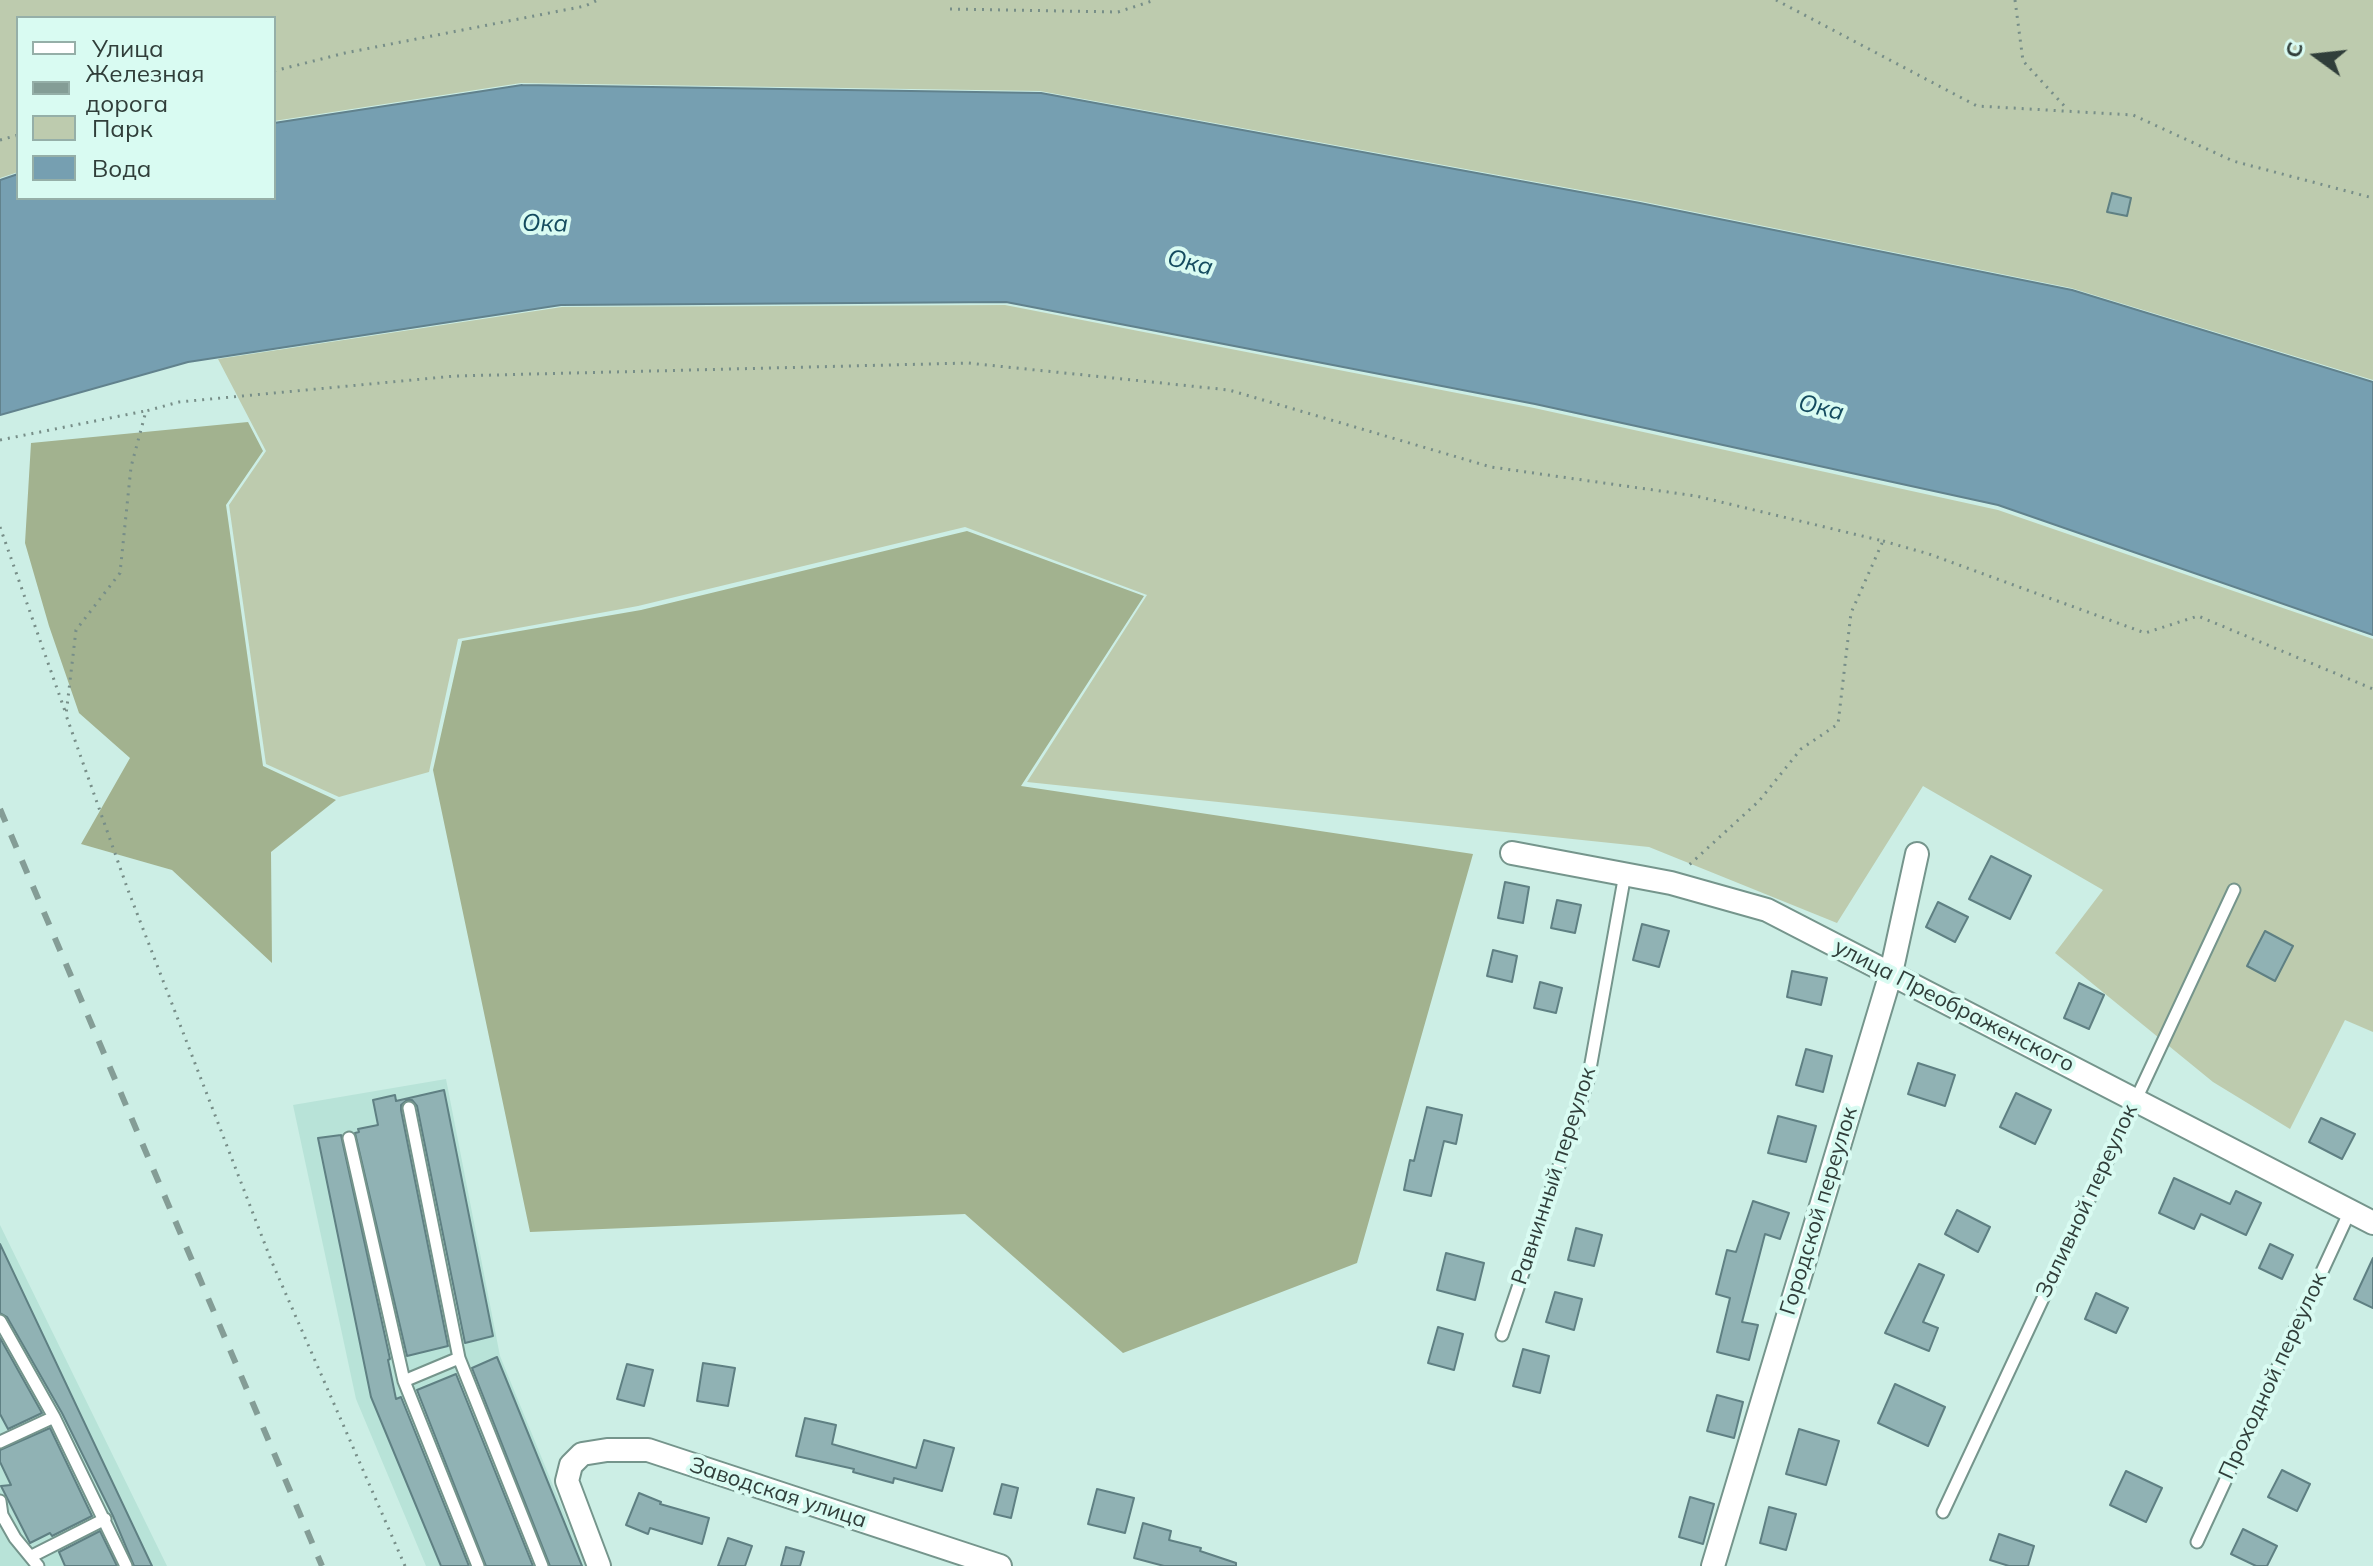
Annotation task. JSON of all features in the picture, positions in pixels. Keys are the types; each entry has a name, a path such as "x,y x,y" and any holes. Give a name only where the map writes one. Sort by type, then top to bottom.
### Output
{"street":[{"name":"улица Преображенского","path":"1512,853 1671,883 1767,910 2373,1223"},
{"name":"Городской переулок","path":"1713,1566 1891,973 1917,854"},
{"name":"Заводская улица","path":"599,1566 567,1481 571,1465 582,1454 607,1450 648,1450 1000,1566"}],"lane":[{"name":"Равнинный переулок","path":"1502,1335 1588,1080 1625,874"},
{"name":"Заливной переулок","path":"1943,1512 2234,890"},
{"path":"409,1108 459,1358 542,1566"},
{"path":"349,1138 404,1381 478,1566"},
{"name":"Проходной переулок","path":"2197,1542 2350,1211"},
{"path":"0,1321 54,1417 126,1566"},
{"path":"404,1381 459,1358"},
{"path":"0,1442 54,1417"},
{"path":"0,1501 2,1515 15,1538 35,1561 105,1519"}],"path":[{"path":"276,70 345,53 585,6 598,0"},
{"path":"950,9 1118,12 1155,0"},
{"path":"1776,0 1977,106 2133,115 2233,161 2373,198"},
{"path":"2015,0 2023,61 2068,111"},
{"path":"0,440 179,402 455,376 968,363 1229,390 1491,467 1696,496 1883,541 1929,554 2145,633 2198,616 2373,689"},
{"path":"66,715 76,630 120,573 131,467 146,411"},
{"path":"0,527 128,890 271,1260 405,1566"},
{"path":"1671,883 1759,801 1801,749 1838,724 1851,613 1883,541"}],"shaded area":[{"path":"248,422 263,451 226,505 263,766 336,800 271,852 272,963 172,870 81,844 130,758 79,713 25,543 31,443"},
{"path":"967,531 1144,596 1021,786 1473,854 1357,1263 1123,1353 965,1214 530,1232 433,770 462,641 641,610"},
{"path":"446,1079 500,1356 586,1566 426,1566 356,1399 293,1105"},
{"path":"0,1225 24,1274 167,1566 0,1566"}],"green space":[{"path":"0,0 2373,0 2373,380 2071,288 1640,201 1040,91 521,83 276,121 276,16 16,16 16,173 0,178"},
{"path":"1005,305 1534,408 1998,510 2373,639 2373,1032 2345,1020 2290,1129 2213,1082 2055,953 2103,890 1923,786 1837,923 1649,847 1027,782 1147,595 965,527 638,606 458,639 429,772 339,797 266,764 229,505 266,451 218,359 562,307"}],"water":[{"name":"Ока","path":"522,85 1041,93 1640,203 2072,290 2373,382 2373,635 1998,505 1535,404 1006,302 561,305 188,362 0,415 0,180 16,175 16,200 276,200 276,123"}],"building":[{"path":"2112,193 2131,198 2127,216 2107,212"},
{"path":"1991,856 2031,876 2010,919 1969,899"},
{"path":"1505,882 1529,887 1523,923 1498,918"},
{"path":"1557,900 1581,905 1575,933 1551,928"},
{"path":"1938,902 1968,917 1955,942 1926,927"},
{"path":"1642,924 1669,931 1659,967 1633,960"},
{"path":"2265,931 2293,946 2275,981 2247,966"},
{"path":"1493,950 1517,956 1512,982 1487,976"},
{"path":"1792,971 1827,978 1821,1005 1787,997"},
{"path":"1540,982 1562,988 1556,1013 1534,1008"},
{"path":"2079,983 2104,995 2089,1029 2064,1018"},
{"path":"1806,1049 1832,1056 1823,1092 1796,1085"},
{"path":"1918,1063 1955,1075 1945,1106 1908,1094"},
{"path":"444,1090 493,1336 465,1343 417,1106 412,1100 407,1100 401,1105 401,1110 448,1346 407,1356 355,1133 359,1132 358,1129 378,1125 373,1100 395,1095 396,1101"},
{"path":"2016,1093 2051,1110 2035,1144 2000,1127"},
{"path":"1427,1107 1462,1115 1456,1144 1444,1141 1431,1196 1404,1190"},
{"path":"1778,1116 1816,1126 1806,1162 1768,1153"},
{"path":"2321,1118 2355,1134 2342,1159 2309,1142"},
{"path":"341,1135 396,1399 401,1397 469,1566 441,1566 371,1397 318,1138"},
{"path":"2174,1178 2230,1204 2236,1191 2261,1203 2246,1235 2201,1214 2194,1229 2159,1213"},
{"path":"1753,1201 1789,1213 1780,1239 1765,1234 1742,1322 1758,1325 1749,1360 1717,1352 1730,1298 1716,1294 1727,1250 1736,1252"},
{"path":"1957,1210 1990,1227 1978,1252 1945,1234"},
{"path":"1576,1228 1602,1235 1594,1266 1568,1260"},
{"path":"0,1244 152,1566 134,1566 62,1413 7,1317 0,1313"},
{"path":"2270,1244 2293,1255 2282,1279 2259,1268"},
{"path":"1446,1253 1484,1263 1475,1300 1437,1290"},
{"path":"2373,1258 2373,1308 2354,1299"},
{"path":"1919,1264 1944,1275 1923,1322 1938,1328 1929,1351 1885,1333"},
{"path":"1555,1292 1582,1299 1574,1330 1546,1322"},
{"path":"2096,1293 2128,1308 2116,1333 2085,1319"},
{"path":"1438,1327 1463,1334 1454,1370 1428,1363"},
{"path":"0,1338 42,1413 8,1429 0,1414"},
{"path":"1523,1349 1549,1356 1540,1393 1513,1386"},
{"path":"497,1357 582,1566 550,1566 472,1368"},
{"path":"703,1363 735,1368 728,1406 697,1401"},
{"path":"627,1364 653,1370 644,1406 617,1399"},
{"path":"456,1374 533,1566 486,1566 417,1390"},
{"path":"1895,1384 1945,1407 1928,1446 1878,1423"},
{"path":"1717,1395 1743,1402 1734,1438 1707,1431"},
{"path":"805,1418 836,1425 832,1444 916,1468 924,1440 954,1448 942,1491 894,1478 893,1483 853,1472 854,1469 796,1456"},
{"path":"50,1428 92,1516 30,1543 1,1486 11,1485 0,1462 0,1450"},
{"path":"1799,1429 1839,1441 1826,1485 1786,1474"},
{"path":"2282,1470 2310,1484 2297,1511 2268,1497"},
{"path":"2126,1471 2162,1488 2146,1522 2110,1505"},
{"path":"1002,1484 1018,1488 1011,1518 994,1514"},
{"path":"1097,1489 1134,1498 1125,1533 1088,1524"},
{"path":"639,1493 660,1504 709,1518 702,1544 650,1528 648,1534 626,1525"},
{"path":"1690,1497 1714,1504 1703,1544 1679,1537"},
{"path":"1769,1507 1796,1514 1786,1550 1760,1543"},
{"path":"1143,1523 1171,1531 1169,1540 1201,1548 1200,1551 1236,1563 1236,1566 1164,1566 1134,1558"},
{"path":"2243,1529 2277,1546 2267,1566 2256,1566 2231,1554"},
{"path":"100,1531 117,1566 65,1566 59,1552"},
{"path":"1999,1534 2034,1546 2028,1566 2009,1566 1990,1560"},
{"path":"728,1538 752,1546 745,1566 718,1566"},
{"path":"786,1547 804,1552 800,1566 781,1566"}],"railway":[{"path":"0,809 322,1566"}]}
